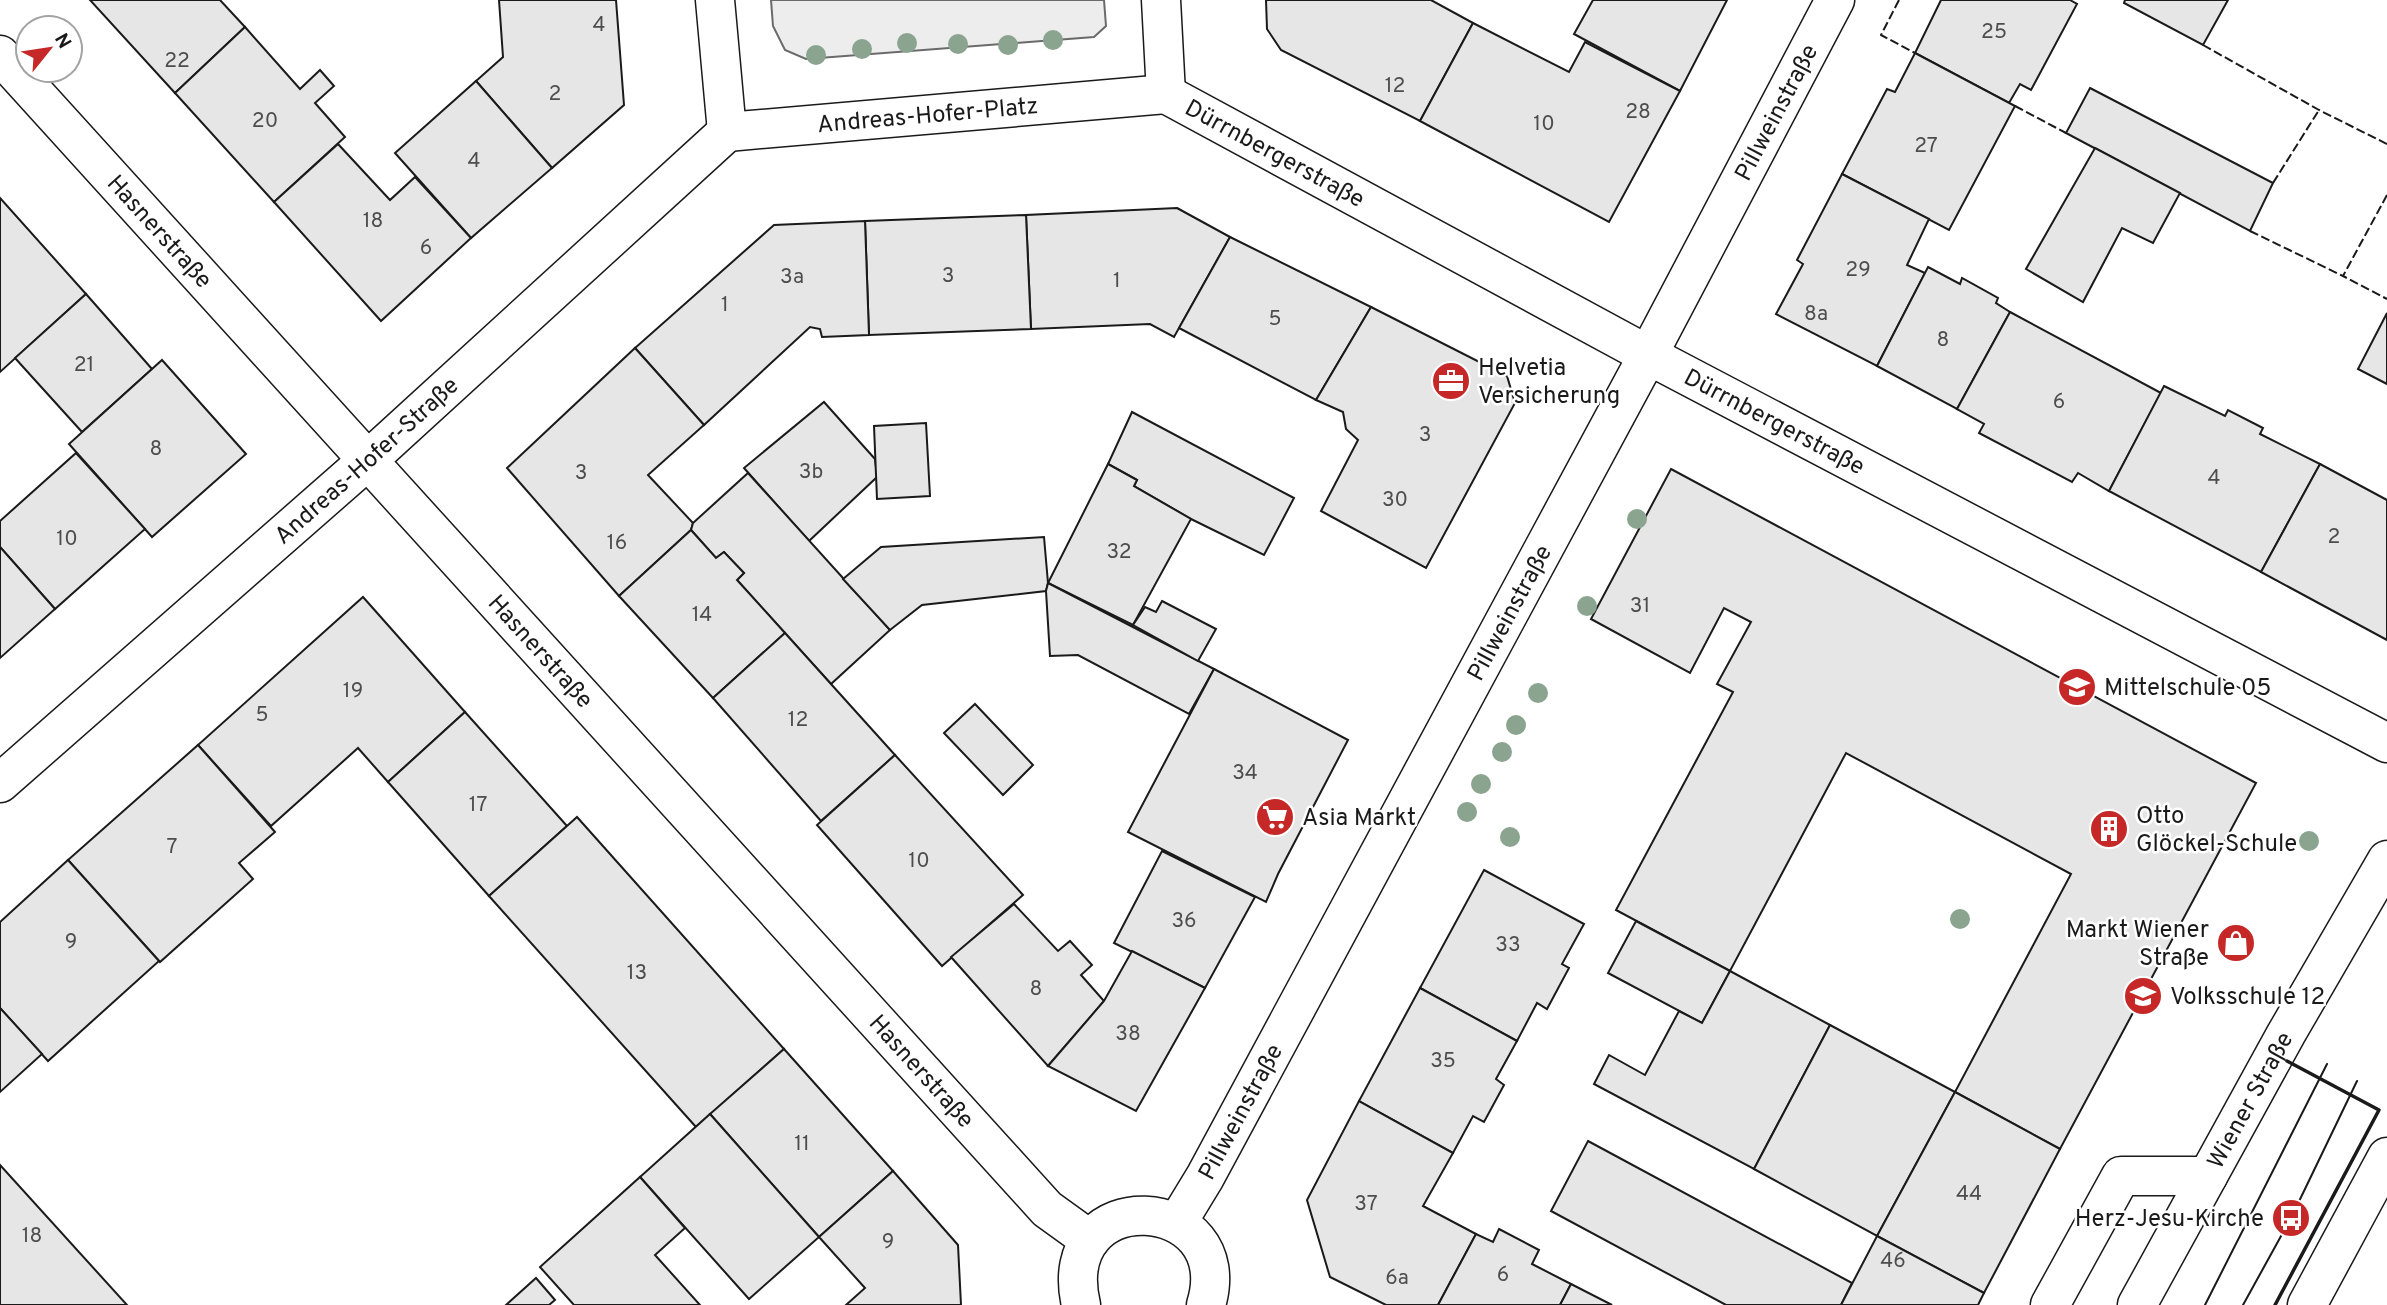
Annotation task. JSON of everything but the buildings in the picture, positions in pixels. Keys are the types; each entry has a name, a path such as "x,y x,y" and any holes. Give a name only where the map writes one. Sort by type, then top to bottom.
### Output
{"street":[{"path":"715,0 727,132"},
{"path":"1161,0 1166,94"},
{"name":"Pillweinstraße","path":"1177,1223 1205,1177 1648,355 1835,0"},
{"name":"Hasnerstraße","path":"0,55 1047,1209 1090,1240"},
{"name":"Andreas-Hofer-Platz","path":"727,132 1166,94"},
{"name":"Dürrnbergerstraße","path":"1166,94 1648,355 2387,743"},
{"name":"Andreas-Hofer-Straße","path":"0,783 368,460 727,132"},
{"name":"Wiener Straße","path":"2137,1305 2286,1034 2387,860"},
{"path":"2307,1305 2387,1157"},
{"path":"2050,1305 2121,1176 2208,1176"},
{"path":"1081,1305 1077,1285 1079,1261 1090,1240 1108,1224 1130,1215 1154,1215 1177,1223 1197,1239 1208,1262 1211,1287 1206,1305"}],"shaded area":[{"path":"771,0 1104,0 1106,26 1094,37 806,59 785,50 773,26"}],"tram line":[{"path":"2205,1305 2327,1064"},
{"path":"2243,1305 2291,1218 2357,1081"}],"fence":[{"path":"1899,0 1881,35 1915,53"},
{"path":"2203,45 2319,110 2387,144"},
{"path":"2015,106 2066,133"},
{"path":"2273,183 2319,110"},
{"path":"2387,195 2343,276 2387,299"},
{"path":"2250,231 2343,276"}],"wall":[{"path":"2275,1305 2379,1110 2287,1061"}],"place":[{"name":"Helvetia Versicherung","path":"1451,381"},
{"name":"Mittelschule 05","path":"2077,687"},
{"name":"Asia Markt","path":"1275,817"},
{"name":"Otto Glöckel-Schule","path":"2109,829"},
{"name":"Markt Wiener Straße","path":"2236,943"},
{"name":"Volksschule 12","path":"2143,996"},
{"name":"Herz-Jesu-Kirche","path":"2291,1218"}]}
